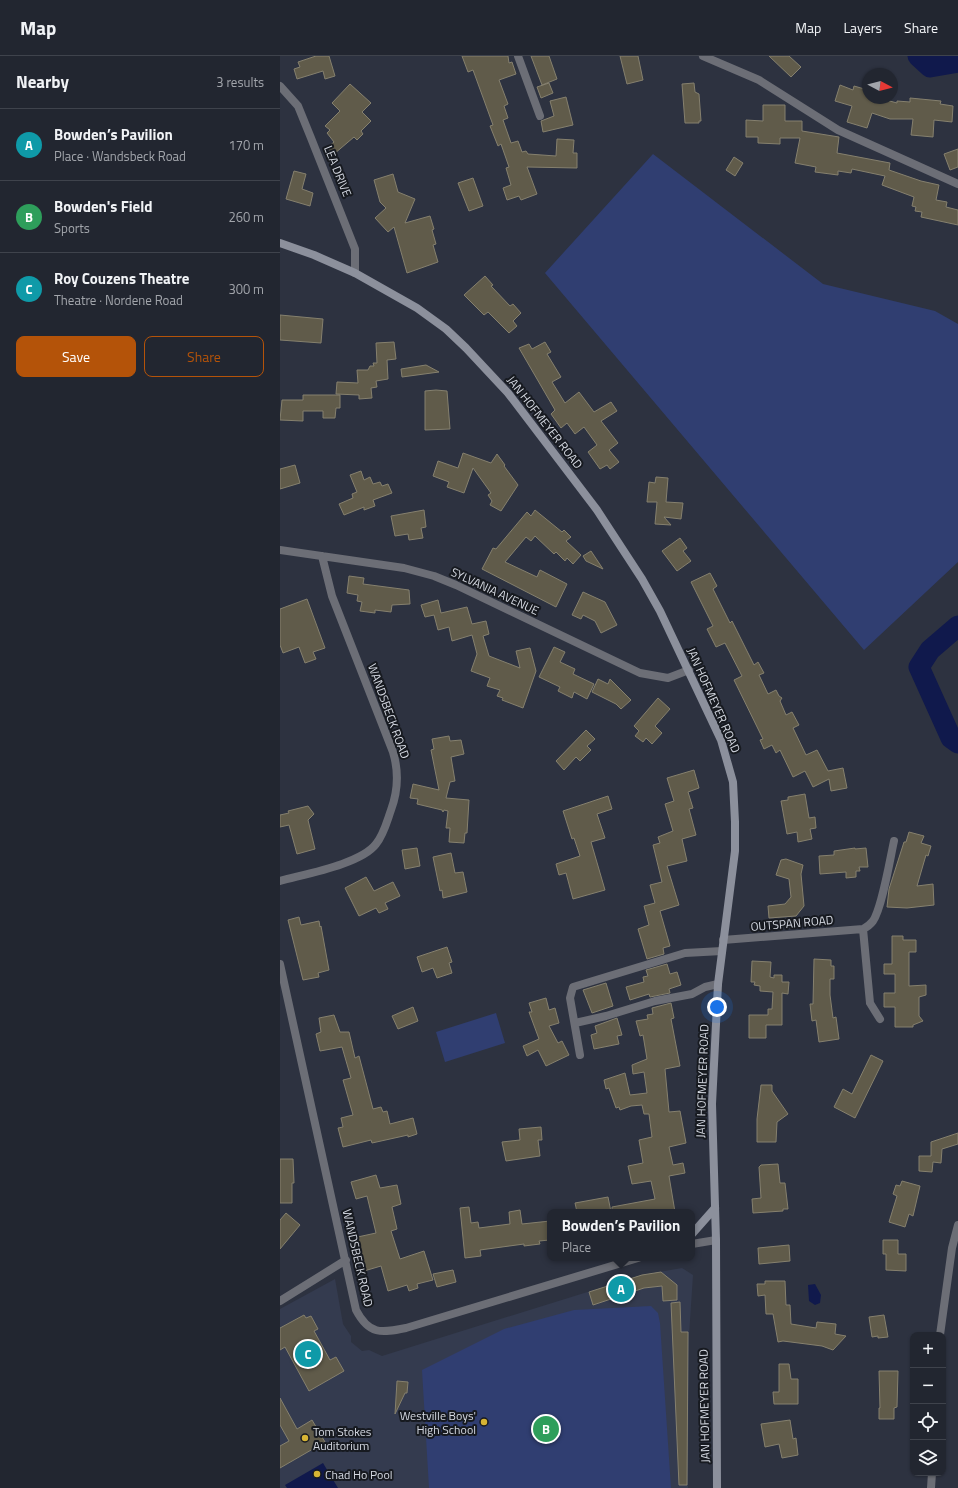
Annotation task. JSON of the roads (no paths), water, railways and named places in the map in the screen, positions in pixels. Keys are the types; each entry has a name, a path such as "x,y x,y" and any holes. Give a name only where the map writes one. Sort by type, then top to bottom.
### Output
{"street":[{"path":"518,56 540,116"},
{"path":"703,56 759,80 838,130 958,184"},
{"name":"LEA DRIVE","path":"280,86 298,106 309,132 355,249 356,273"},
{"name":"JAN HOFMEYER ROAD","path":"280,244 314,254 356,273 417,308 446,329 508,393 567,468 618,541 660,610 721,740 733,782 735,851 718,984 712,1104 716,1240 717,1488"},
{"name":"SYLVANIA AVENUE","path":"280,550 404,568 434,576 640,673 668,678 689,670"},
{"name":"WANDSBECK ROAD","path":"280,881 347,862 367,852 376,845 384,830 397,788 398,776 394,752 332,596 322,556"},
{"path":"880,1019 870,1003 863,929 868,926 876,915 894,841"},
{"name":"OUTSPAN ROAD","path":"723,940 863,929"},
{"path":"580,1055 570,993 572,987 685,953 722,951"},
{"name":"WANDSBECK ROAD","path":"280,964 356,1310 365,1324 372,1329 386,1332 406,1328 628,1261"},
{"path":"575,1023 606,1016 655,1001 692,994 706,986 718,984"},
{"path":"695,1230 714,1208"},
{"path":"940,1332 952,1248 958,1225"},
{"path":"695,1244 716,1240"},
{"path":"280,1301 346,1260"},
{"path":"931,1488 932,1476"}],"waterway":[{"path":"918,56 930,67 958,62"},
{"path":"958,626 930,650 919,667 951,738 958,743"}],"place":[{"name":"Bowden’s Pavilion","path":"621,1289"},
{"name":"Roy Couzens Theatre","path":"308,1354"},
{"name":"Westville Boys' High School","path":"484,1422"},
{"name":"Bowden's Field","path":"546,1429"},
{"name":"Tom Stokes Auditorium","path":"305,1438"},
{"name":"Chad Ho Pool","path":"317,1474"}]}
